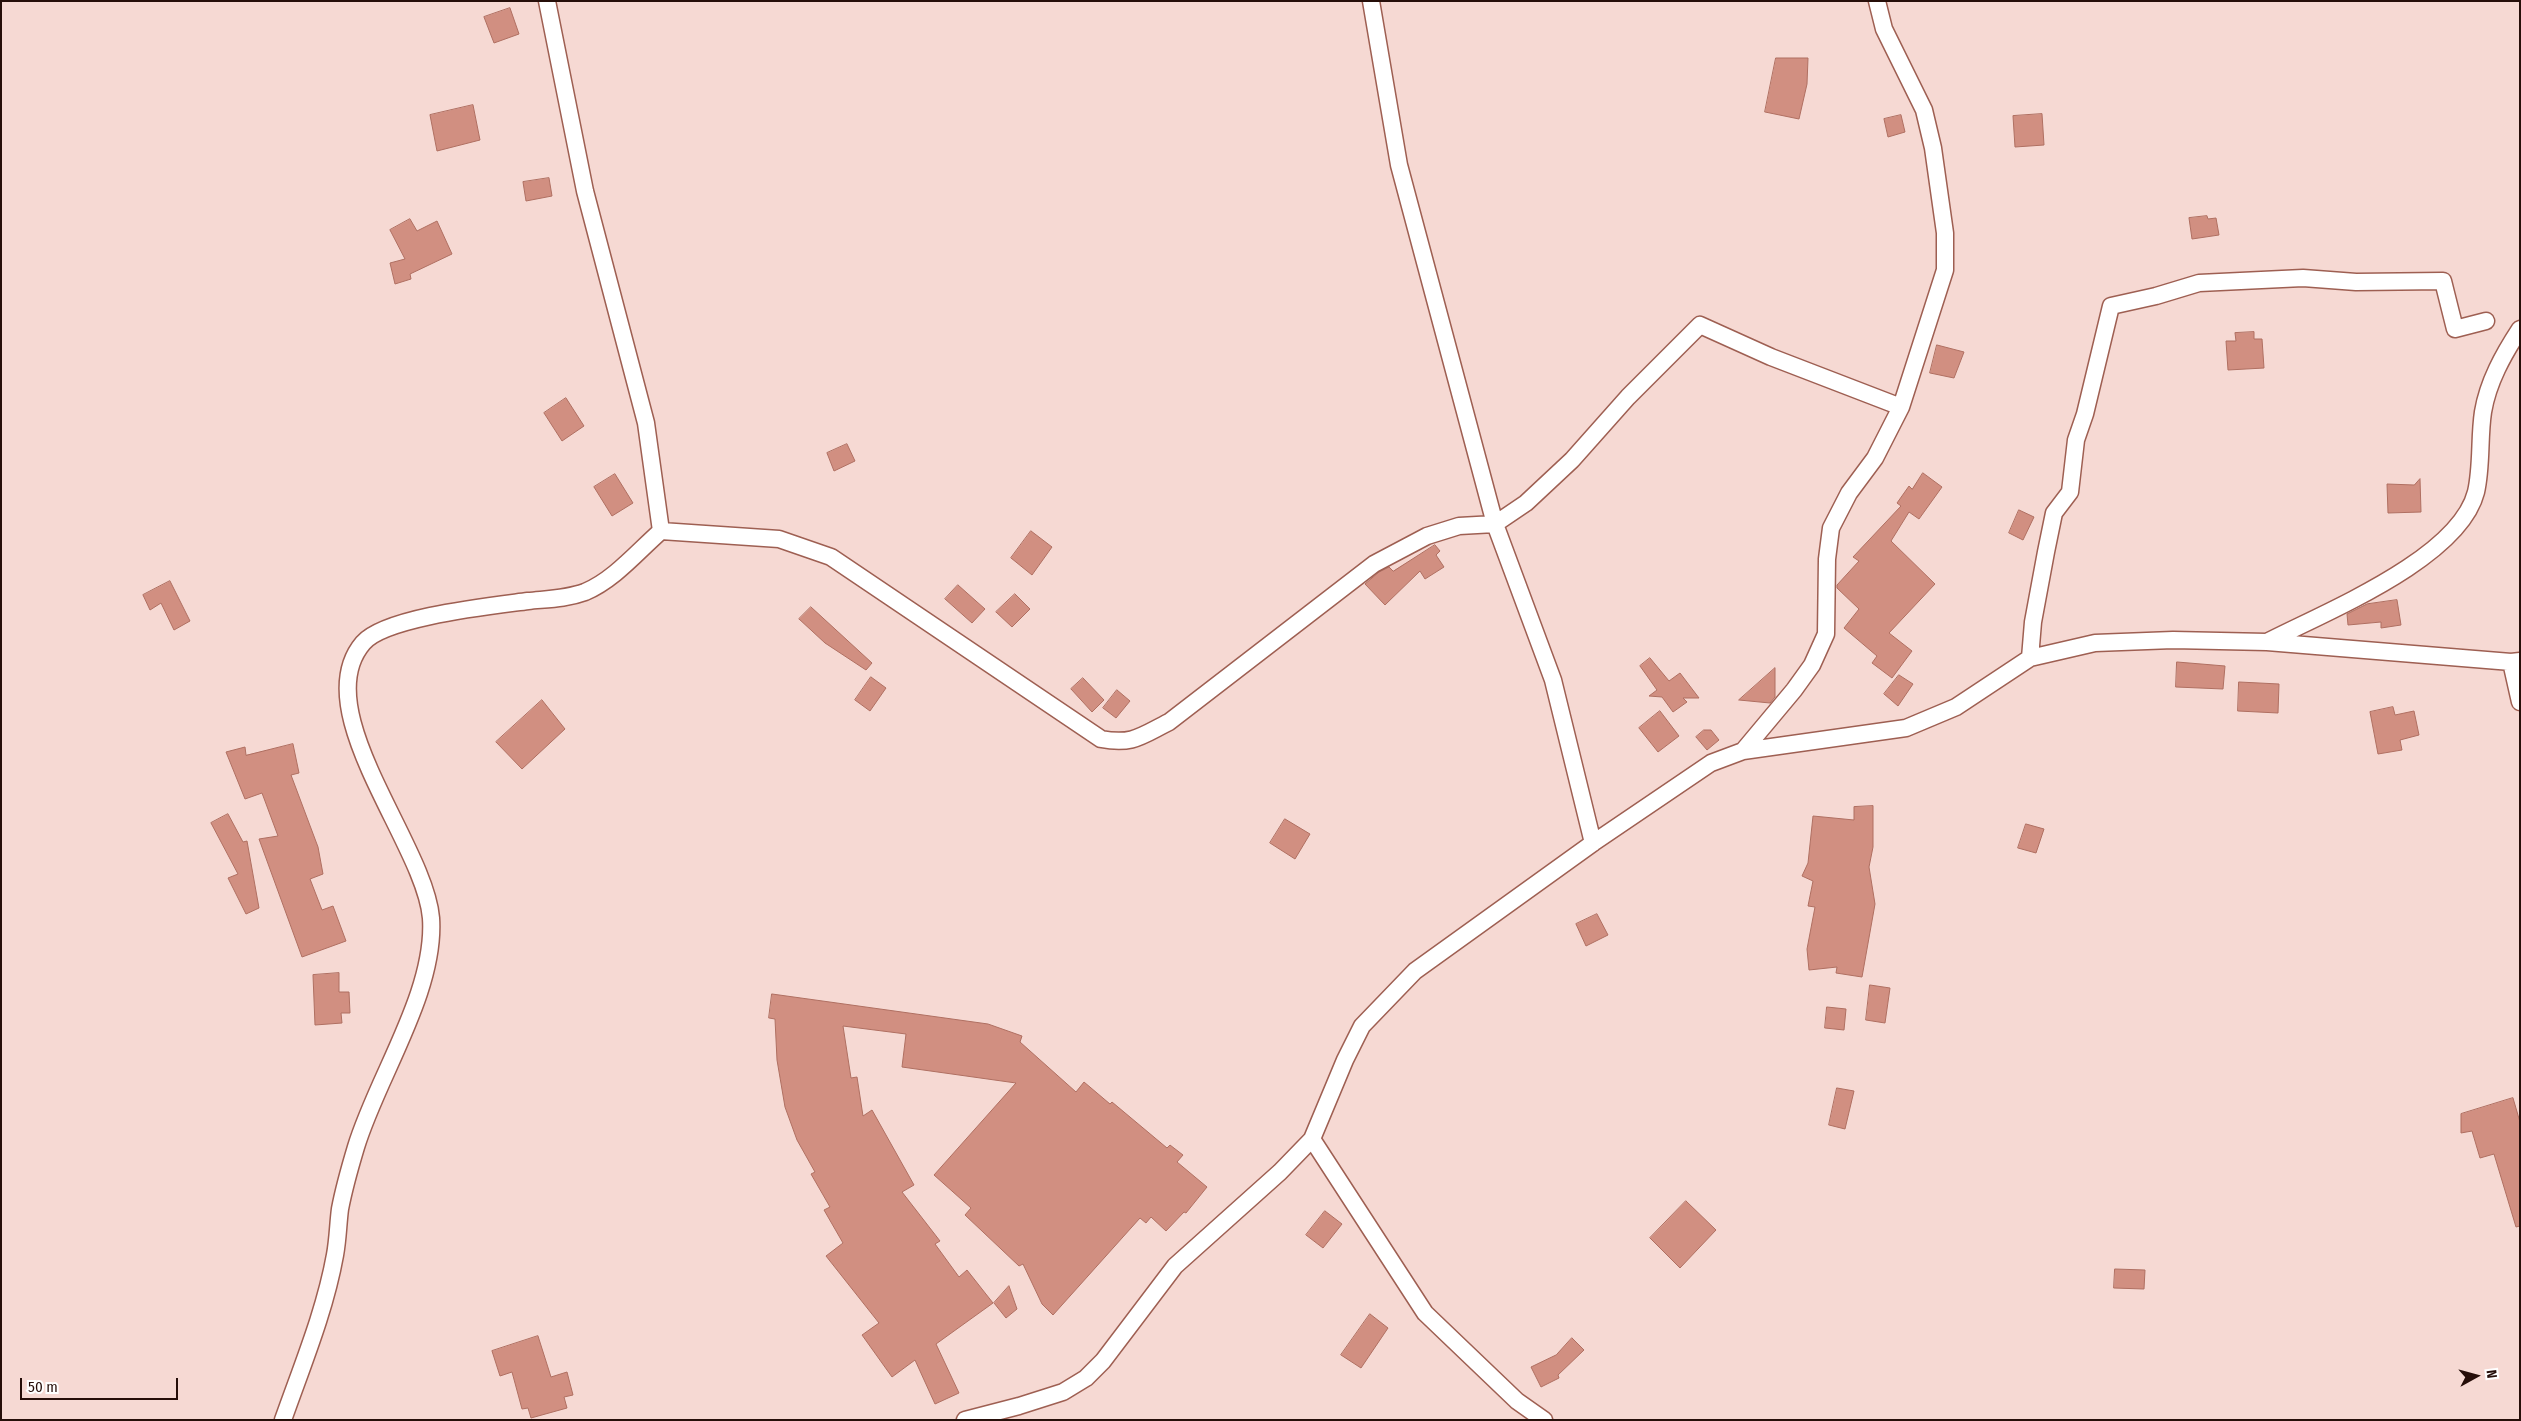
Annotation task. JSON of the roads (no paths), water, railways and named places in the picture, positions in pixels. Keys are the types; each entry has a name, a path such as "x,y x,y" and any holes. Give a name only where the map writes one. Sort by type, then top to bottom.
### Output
{"street":[{"path":"547,1 585,191 646,424 661,531"},
{"path":"1371,1 1399,165 1496,524 1554,680 1593,843"},
{"path":"1742,751 1794,690 1812,665 1826,634 1826,559 1831,528 1848,493 1875,458 1901,407 1946,270 1945,233 1924,110 1884,28 1877,1"},
{"path":"2030,658 2033,622 2054,513 2070,492 2076,440 2085,414 2111,306 2156,296 2199,282 2303,278 2356,282 2428,280 2443,281 2455,329 2486,321"},
{"path":"283,1420 318,1320 335,1255 341,1207 355,1148 367,1113 423,979 429,946 431,918 425,891 356,737 348,698 349,671 362,644 379,630 401,622 526,601 566,598 587,591 608,578 661,531 779,539 830,557 1101,739 1120,742 1136,739 1168,722 1374,564 1427,536 1459,526 1496,524 1526,503 1572,460 1628,397 1700,325 1771,357 1901,407"},
{"path":"2267,642 2396,576 2436,547 2464,518 2476,492 2483,411 2500,360 2520,329"},
{"path":"965,1420 1063,1392 1086,1378 1103,1360 1175,1266 1280,1172 1312,1139 1345,1060 1362,1026 1415,971 1593,843 1711,763 1742,751 1906,728 1956,706 2030,658 2094,643 2173,640 2267,642 2516,661 2520,702"},
{"path":"1312,1139 1424,1313 1517,1401 1544,1420"}]}
